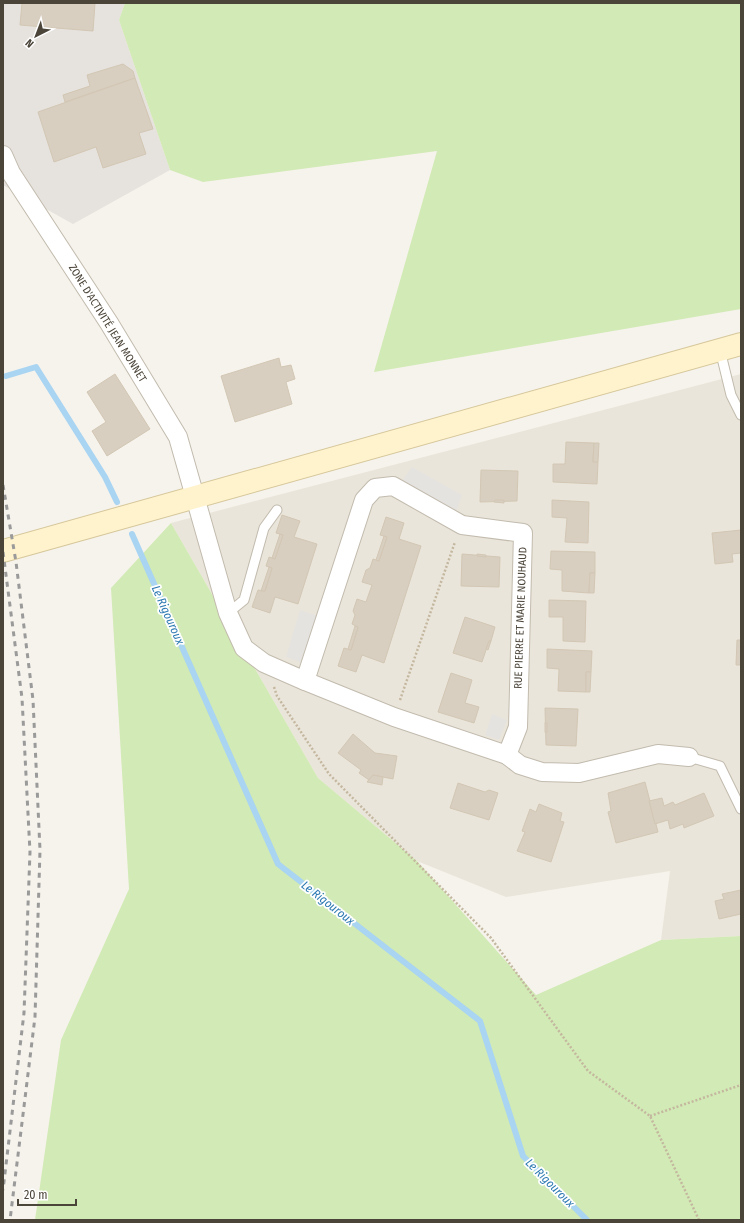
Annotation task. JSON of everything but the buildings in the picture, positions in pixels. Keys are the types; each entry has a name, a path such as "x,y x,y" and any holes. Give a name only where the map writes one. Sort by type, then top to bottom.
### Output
{"main road":[{"path":"3,551 741,344"}],"street":[{"name":"ZONE D'ACTIVITÉ JEAN MONNET","path":"3,155 12,173 110,323 178,437 196,498"},
{"name":"RUE PIERRE ET MARIE NOUHAUD","path":"305,681 364,500 375,488 393,486 462,525 523,533 518,727 507,755"},
{"path":"196,498 228,613 244,648 264,663 394,717 507,755 520,765 542,772 579,772 658,754 689,757"}],"lane":[{"path":"720,350 731,395 741,415"},
{"path":"228,613 244,600 264,528 277,510"},
{"path":"689,757 720,766 741,809"}],"path":[{"path":"394,717 462,525"},
{"path":"264,663 277,696 329,774 491,938 588,1070 650,1116 699,1220"},
{"path":"650,1116 741,1085"}],"shaded area":[{"path":"3,3 125,3 119,20 170,170 73,224 3,185"},
{"path":"741,374 741,936 661,940 670,871 506,897 417,861 318,778 171,523"},
{"path":"412,467 462,495 456,512 402,481"},
{"path":"300,610 318,616 302,663 286,657"},
{"path":"492,714 507,720 499,740 485,735"}],"green space":[{"path":"125,3 741,3 741,309 374,372 437,151 203,182 170,170 119,20"},
{"path":"171,523 318,778 417,861 536,995 661,940 741,936 741,1220 35,1220 61,1040 129,889 111,588"}],"waterway":[{"name":"Le Rigouroux","path":"6,376 36,367 105,477 117,502"},
{"name":"Le Rigouroux","path":"132,534 278,864 480,1021 523,1156 587,1220"}],"railway":[{"path":"3,485 16,562 33,700 40,850 35,1017 10,1220"},
{"path":"3,552 22,698 30,852 24,1013 3,1190"}]}
